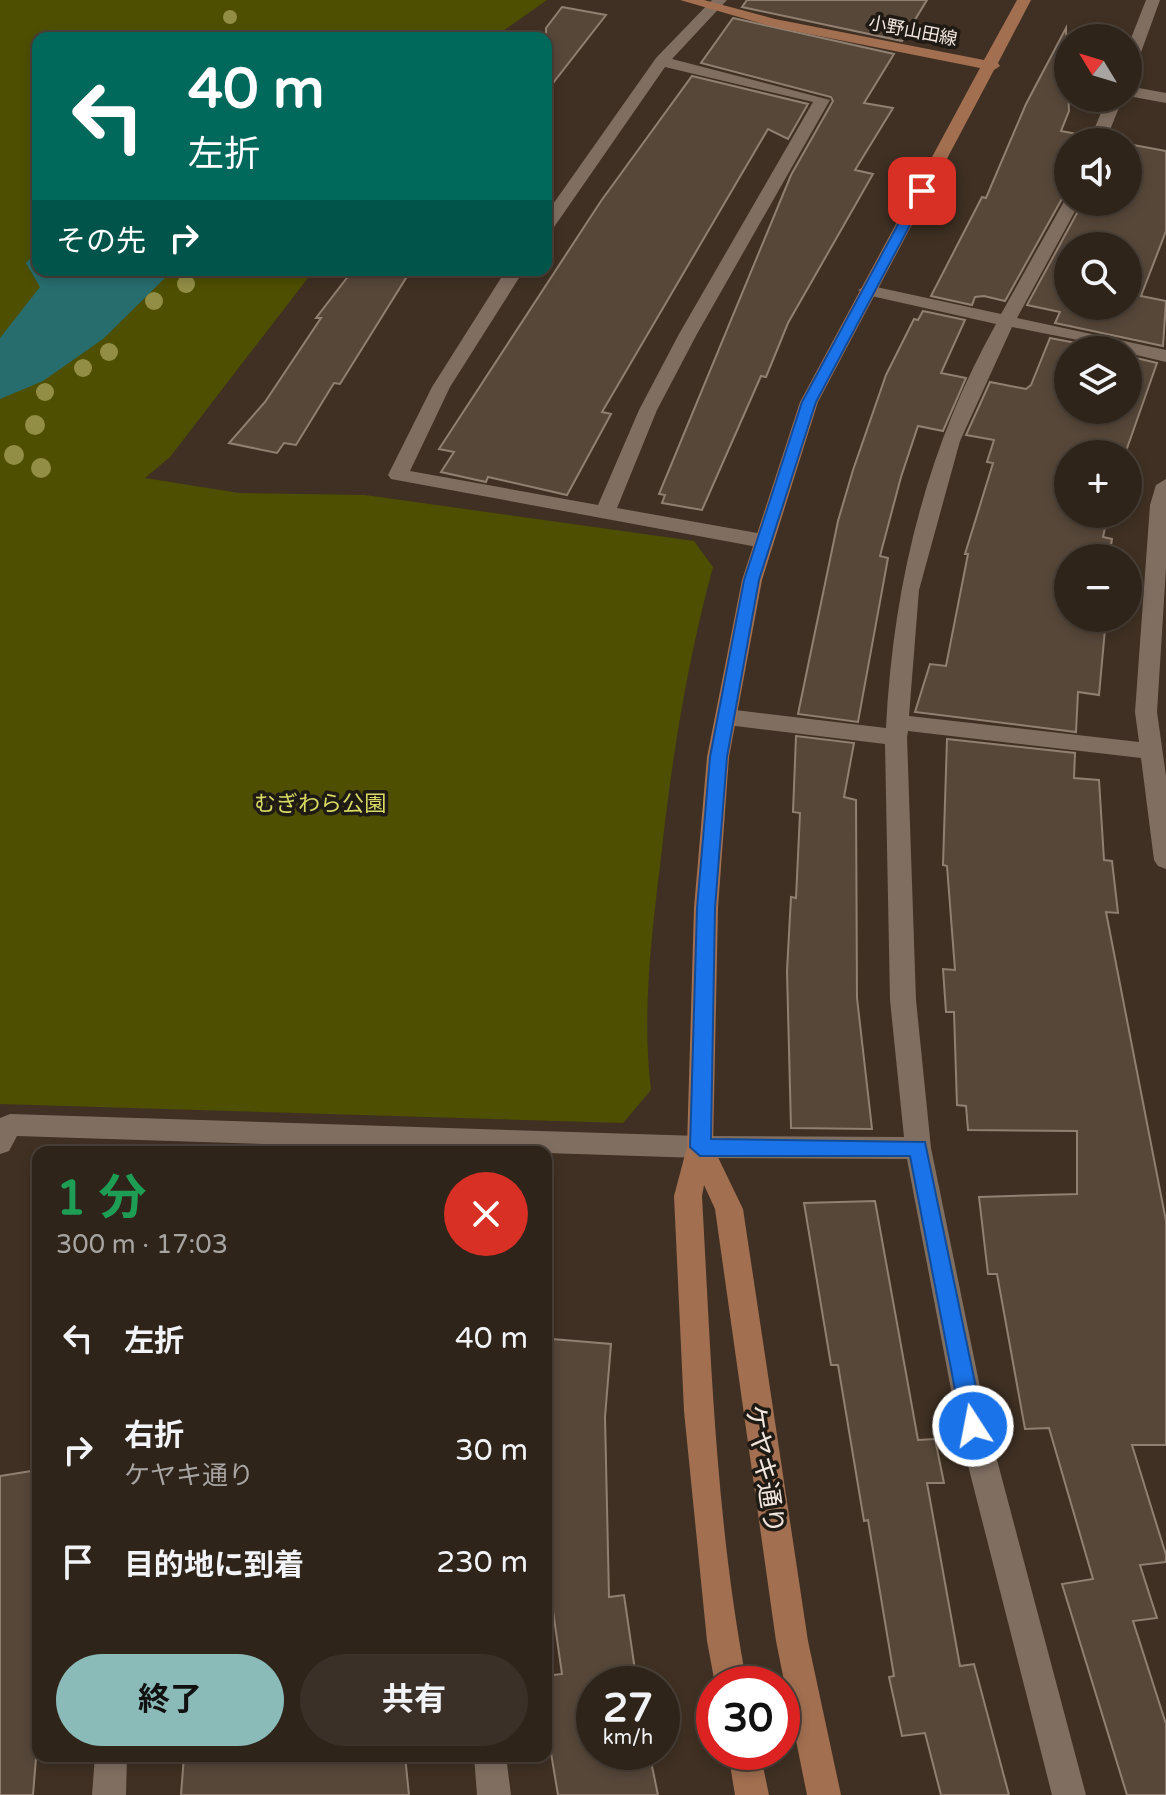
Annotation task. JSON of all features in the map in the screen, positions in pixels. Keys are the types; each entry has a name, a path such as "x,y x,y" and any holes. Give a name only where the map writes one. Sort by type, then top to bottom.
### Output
{"street":[{"name":"小野山田線","path":"687,0 715,3 992,66"},
{"name":"ケヤキ通り","path":"728,1666 699,1411 688,1196 700,1147 706,908 718,757 752,580 809,402 867,290 992,66 1024,0"},
{"path":"1142,29 1153,0"},
{"path":"552,217 661,61 715,3"},
{"path":"605,512 648,410 688,334 822,100 661,61"},
{"path":"1142,94 1166,98"},
{"path":"1065,216 1010,321 988,354 950,441 909,590 896,730 903,1000 918,1148 973,1426 1069,1795"},
{"path":"511,276 441,387 398,475 763,541"},
{"path":"867,290 1166,356"},
{"path":"1166,485 1160,505 1146,712 1151,751 1160,780 1166,860"},
{"path":"727,717 1151,751"},
{"path":"0,1143 10,1125 179,1141 473,1146"},
{"path":"552,1146 918,1148"},
{"name":"ケヤキ通り","path":"700,1147 729,1209 792,1641 824,1795"},
{"path":"109,1795 111,1762"},
{"path":"491,1762 494,1795"},
{"path":"747,1770 752,1795"}],"green space":[{"name":"むぎわら公園","path":"0,0 547,0 502,32 32,32 32,276 309,276 170,457 145,478 239,493 365,495 694,541 713,567 687,678 664,828 649,978 647,1034 651,1090 623,1123 0,1104"}],"water":[{"path":"32,256 32,273 26,263"},
{"path":"34,276 167,276 103,339 43,381 0,399 0,338 40,287"}],"building":[{"path":"747,0 927,0 902,41 742,7"},
{"path":"562,7 606,15 552,84 552,32 546,32"},
{"path":"733,18 894,54 864,103 893,108 855,170 873,174 788,323 766,377 761,376 702,510 662,503 665,495 659,494 791,175 833,101 831,97 701,63"},
{"path":"1054,51 1054,112 1069,112 1062,128 1054,128 1054,213 1005,301 975,297 972,305 931,296 982,197 986,198 1026,104"},
{"path":"692,76 808,104 788,139 768,129 602,412 611,414 567,495 488,477 486,482 441,472 454,452 439,449 601,201"},
{"path":"1142,147 1166,151 1166,231 1142,293 1142,232 1067,232 1075,216 1142,216"},
{"path":"1054,255 1054,311 1027,305"},
{"path":"348,276 407,276 340,384 334,383 296,445 284,443 277,453 229,443 265,402 321,318 316,318"},
{"path":"1142,296 1166,301 1163,346 1142,342 1142,336 1116,336 1055,323 1056,320 1142,320"},
{"path":"923,311 965,320 941,373 966,378 943,431 918,426 901,477 880,556 888,558 858,722 798,714 838,521 853,470 886,375 914,319 918,320"},
{"path":"1050,338 1054,339 1054,424 1136,424 1130,440 1054,440 1054,528 1105,528 1103,537 1112,539 1111,544 1054,544 1054,632 1105,632 1099,695 1078,692 1076,732 915,712 930,664 946,666 968,554 965,554 993,463 987,462 994,440 966,435 990,382 1026,389 1031,385"},
{"path":"1142,359 1157,363 1142,406"},
{"path":"796,736 854,743 844,797 856,800 857,998 872,1129 791,1128 787,971 791,897 796,898 800,813 793,812"},
{"path":"947,739 1075,753 1074,778 1099,780 1104,860 1112,861 1118,913 1106,912 1166,1221 1166,1445 1132,1445 1166,1555 1166,1562 1140,1565 1157,1618 1133,1621 1166,1724 1166,1795 1127,1795 1062,1584 1093,1579 1049,1428 1025,1429 997,1274 988,1274 979,1197 1077,1194 1077,1131 968,1130 966,1106 957,1105 954,1012 946,1012 943,969 955,970 947,866 943,865"},
{"path":"875,1201 918,1440 935,1439 944,1483 927,1483 960,1666 974,1664 1009,1795 941,1795 925,1733 902,1736 889,1677 894,1676 868,1520 864,1521 838,1365 831,1365 804,1203"},
{"path":"552,1339 611,1344 605,1417 609,1597 624,1595 634,1666 576,1666 576,1770 653,1770 658,1795 558,1795 552,1759 552,1675 562,1674 552,1604"},
{"path":"32,1471 32,1762 36,1762 33,1795 0,1795 0,1476"},
{"path":"184,1762 406,1762 409,1795 181,1795"}],"route":[{"path":"922,191 809,402 770,514 752,580 718,757 706,908 700,1147 918,1148 973,1426"}]}
